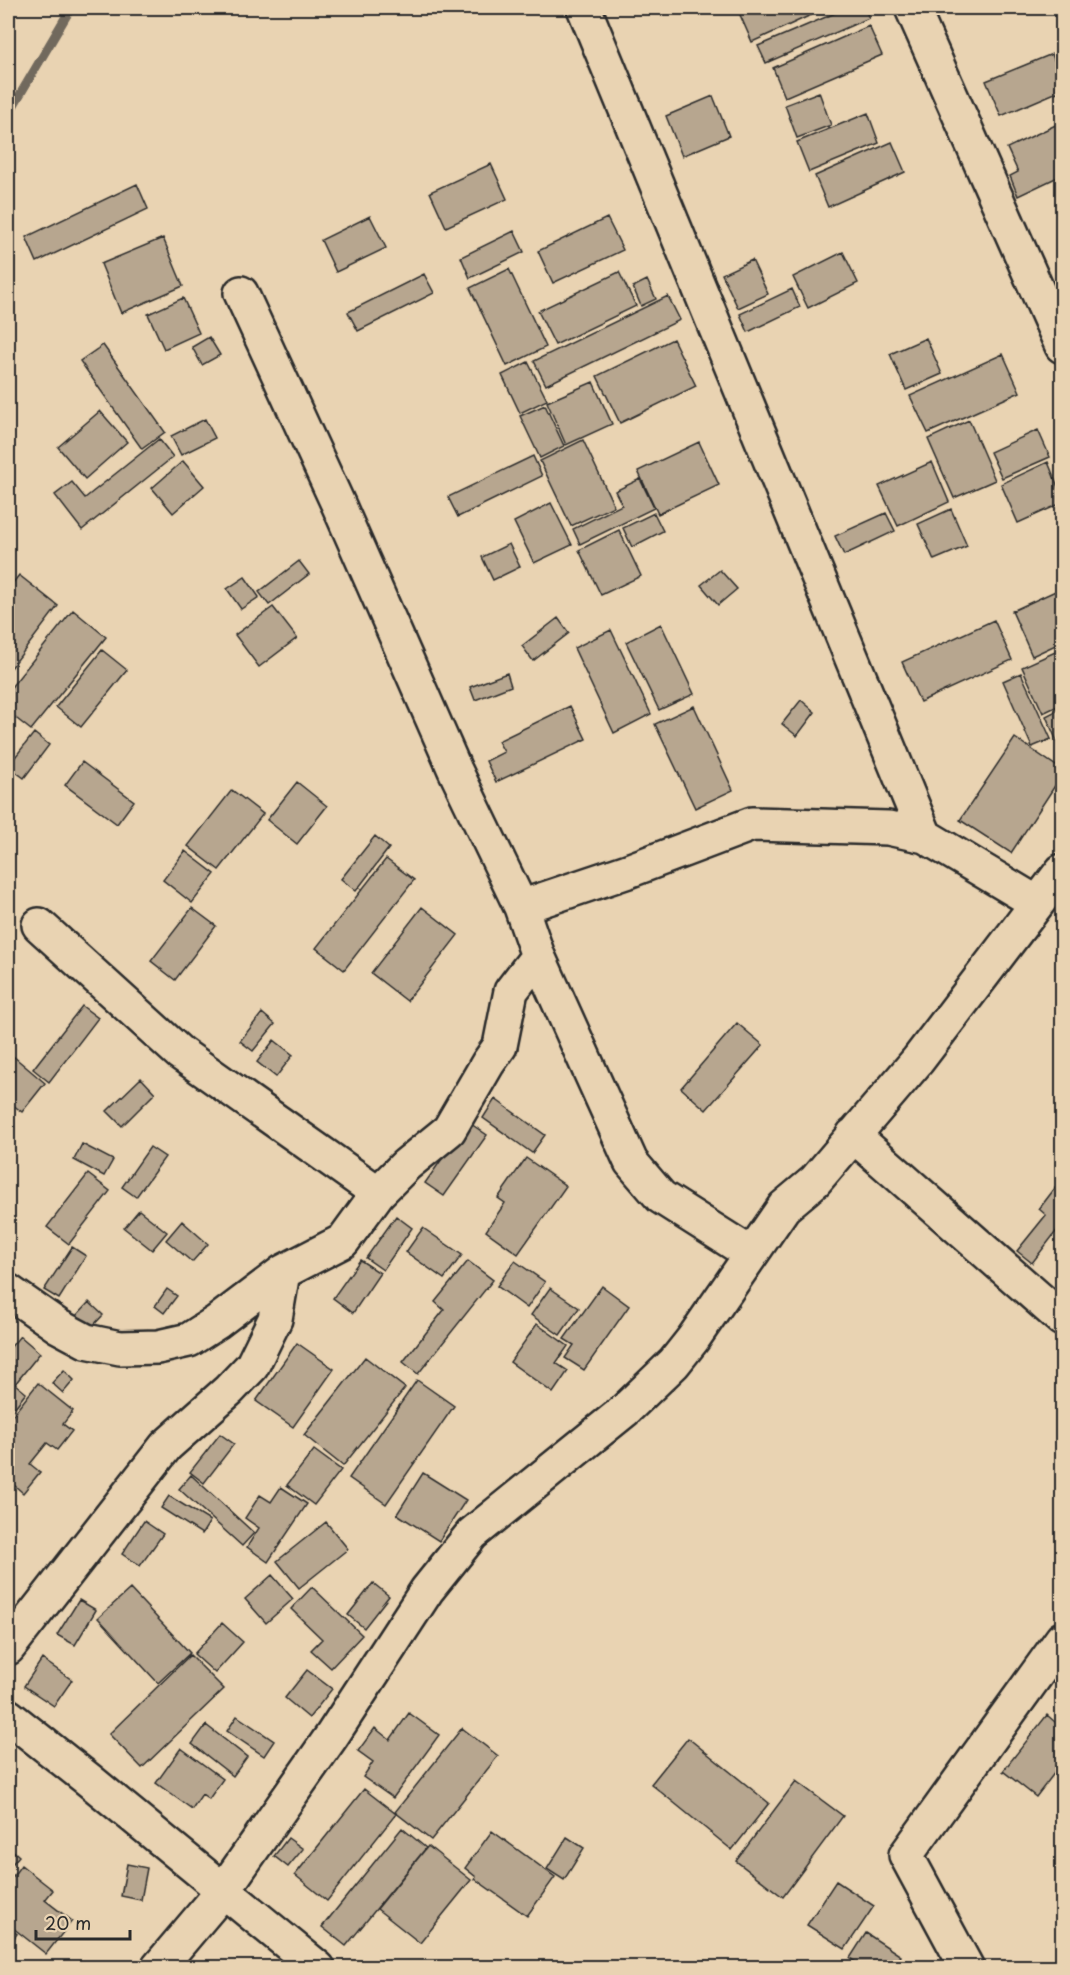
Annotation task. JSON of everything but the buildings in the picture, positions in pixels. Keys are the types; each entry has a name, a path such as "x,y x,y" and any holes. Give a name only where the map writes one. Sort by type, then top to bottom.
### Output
{"street":[{"path":"584,8 925,836"},
{"path":"912,8 1062,346"},
{"path":"241,293 339,506 455,770 520,907 538,956 631,1162 661,1197 751,1254"},
{"path":"520,907 628,871 752,825 888,828 925,836 1037,903"},
{"path":"158,1968 223,1891 331,1737 427,1590 472,1534 624,1411 674,1363 784,1207 815,1181 918,1060 1062,872"},
{"path":"39,926 180,1053 378,1193"},
{"path":"8,1292 58,1326 86,1341 120,1348 158,1347 189,1340 217,1322 283,1272 343,1241 378,1193 406,1165 449,1130 500,1046 511,991 538,956"},
{"path":"853,1135 1062,1318"},
{"path":"8,1648 166,1446 229,1390 252,1366 275,1319 283,1272"},
{"path":"967,1968 906,1855 1062,1639"},
{"path":"8,1716 318,1968"}],"waterway":[{"path":"8,115 71,8"}]}
